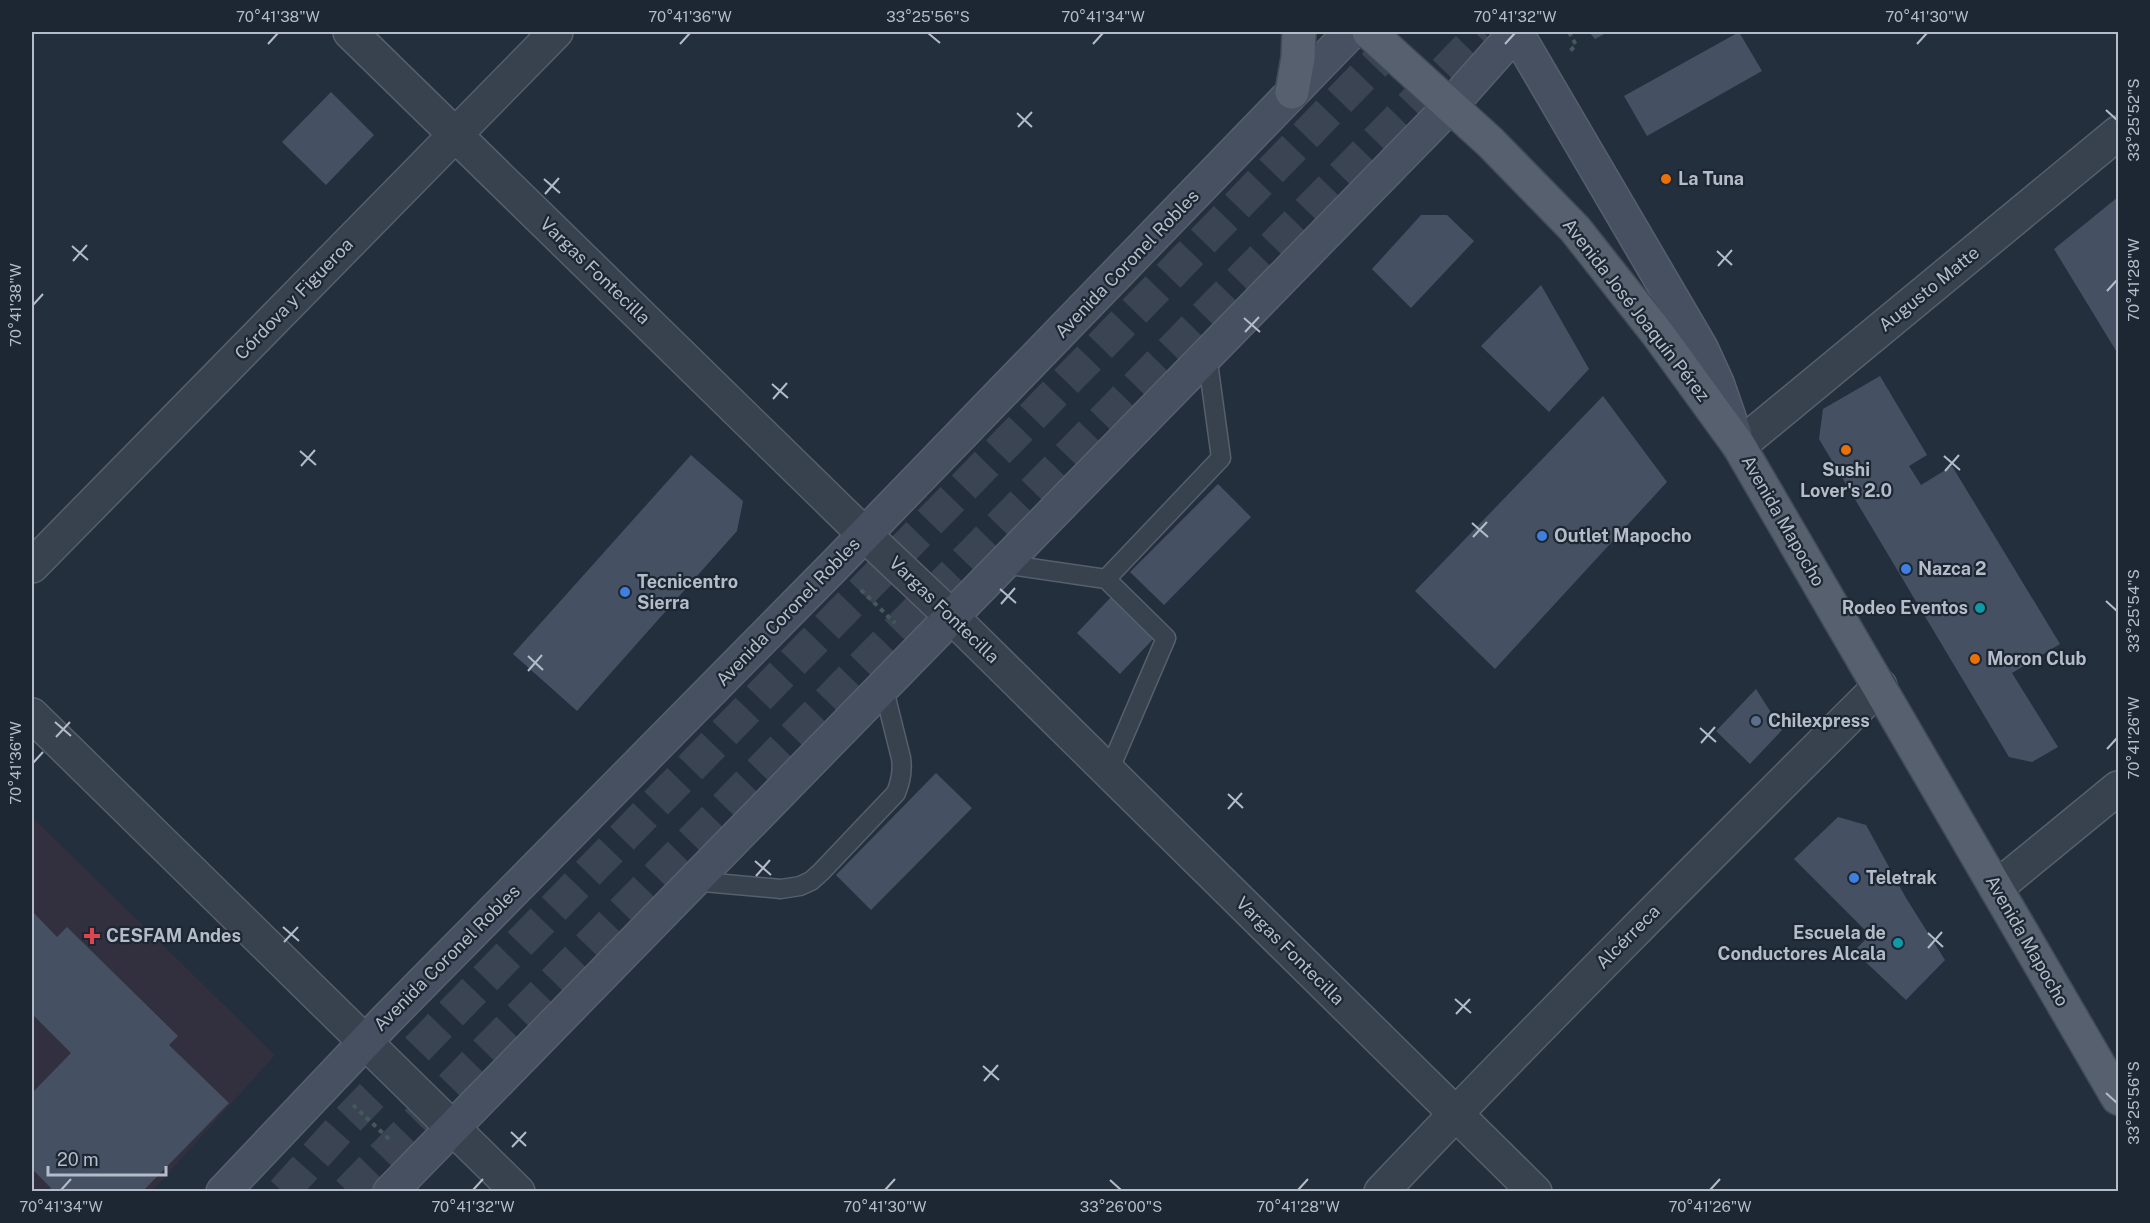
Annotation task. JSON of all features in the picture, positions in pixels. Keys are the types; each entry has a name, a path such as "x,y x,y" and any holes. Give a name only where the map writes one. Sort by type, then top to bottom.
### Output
{"main road":[{"path":"1292,92 1298,58 1299,32"},
{"name":"Avenida Coronel Robles","path":"223,1191 365,1041 835,565 1352,32"},
{"name":"Avenida José Joaquín Pérez","path":"1369,32 1535,186 1575,229 1637,306 1739,446"},
{"path":"390,1191 1450,105 1516,32"},
{"name":"Avenida Mapocho","path":"1516,32 1701,348 1717,383 1739,446 2118,1098"}],"street":[{"name":"Vargas Fontecilla","path":"350,32 864,534 951,616 1534,1191"},
{"name":"Córdova y Figueroa","path":"32,566 556,32"},
{"name":"Augusto Matte","path":"1739,446 2118,133"},
{"name":"Alcérreca","path":"1381,1191 1688,876 1880,686"},
{"path":"32,715 518,1191"},
{"path":"1996,888 2118,788"}],"lane":[{"path":"1106,579 1221,458 1207,355"},
{"path":"1003,564 1106,579 1166,638 1108,771"},
{"path":"693,881 781,889 806,883 821,873 896,793 901,782 903,770 901,758 883,686"}],"path":[{"path":"835,565 921,648"},
{"path":"328,1081 416,1165"}],"shaded area":[{"name":"CESFAM Andes","path":"32,817 275,1055 152,1191 32,1191"}],"building":[{"path":"1589,32 1608,32 1595,39"},
{"path":"1739,32 1762,71 1647,136 1624,96"},
{"path":"331,92 374,135 326,185 282,142"},
{"path":"2118,197 2118,354 2054,249"},
{"path":"1421,215 1447,215 1474,241 1411,308 1372,269"},
{"path":"1541,285 1589,369 1549,412 1481,346"},
{"path":"1880,376 1927,455 1909,466 1921,485 1952,466 2060,644 2012,673 2058,747 2032,762 2009,757 1819,439 1823,409"},
{"name":"Outlet Mapocho","path":"1603,396 1667,482 1495,669 1415,591"},
{"name":"Tecnicentro Sierra","path":"691,455 743,501 737,531 577,711 513,654"},
{"path":"1218,484 1251,517 1164,605 1130,572"},
{"path":"1112,596 1155,637 1120,674 1077,633"},
{"path":"1756,689 1782,730 1750,764 1716,731"},
{"path":"936,773 972,808 871,910 836,875"},
{"path":"1838,817 1866,825 1906,898 1945,960 1906,1000 1854,951 1870,935 1794,859"},
{"name":"CESFAM Andes","path":"32,911 57,937 67,927 178,1036 169,1045 229,1103 142,1192 47,1192 51,1188 32,1169 32,1093 71,1053 32,1014"}],"tunnel":[{"path":"283,1192 346,1122 1406,32"},
{"path":"348,1192 1483,32"}],"place":[{"name":"La Tuna","path":"1666,179"},
{"name":"Sushi Lover's 2.0","path":"1846,450"},
{"name":"Outlet Mapocho","path":"1542,536"},
{"name":"Nazca 2","path":"1906,569"},
{"name":"Tecnicentro Sierra","path":"625,592"},
{"name":"Rodeo Eventos","path":"1980,608"},
{"name":"Moron Club","path":"1975,659"},
{"name":"Chilexpress","path":"1756,721"},
{"name":"Teletrak","path":"1854,878"},
{"name":"CESFAM Andes","path":"92,936"},
{"name":"Escuela de Conductores Alcala","path":"1898,943"}]}
